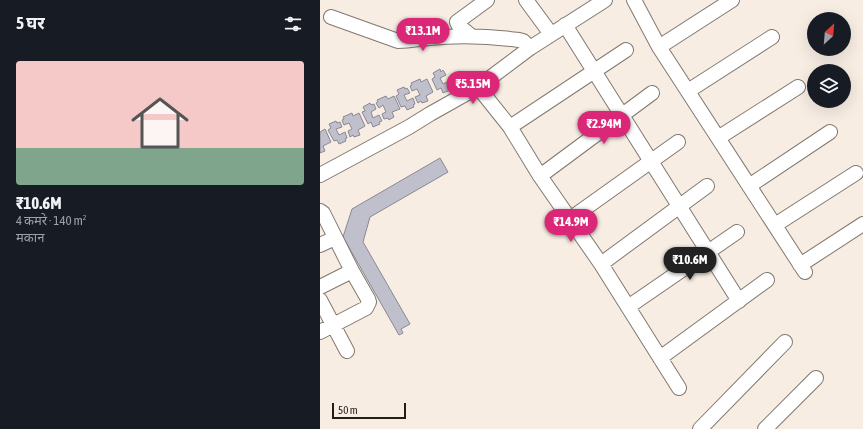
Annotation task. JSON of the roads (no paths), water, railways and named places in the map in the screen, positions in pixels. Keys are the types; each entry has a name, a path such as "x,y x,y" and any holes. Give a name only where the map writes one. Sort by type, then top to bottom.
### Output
{"street":[{"path":"526,0 552,34"},
{"path":"320,175 409,127 478,87 530,48 565,25 589,4 605,0"},
{"path":"634,0 659,47 803,268 863,224"},
{"path":"659,47 732,0"},
{"path":"470,35 459,26 457,22 477,3"},
{"path":"331,17 398,41 470,35 524,41 530,48"},
{"path":"565,25 739,301"},
{"path":"688,91 772,37"},
{"path":"510,127 626,50"},
{"path":"478,87 510,127 540,176 601,264 679,388"},
{"path":"718,138 798,87"},
{"path":"540,176 652,93"},
{"path":"749,186 830,132"},
{"path":"570,219 678,142"},
{"path":"775,225 856,173"},
{"path":"601,264 707,186"},
{"path":"320,211 323,213 368,299 368,305 320,332"},
{"path":"628,307 737,232"},
{"path":"320,245 335,238"},
{"path":"320,286 352,271"},
{"path":"660,358 767,280"},
{"path":"320,300 348,351"},
{"path":"700,429 785,342"},
{"path":"765,429 816,378"}]}
